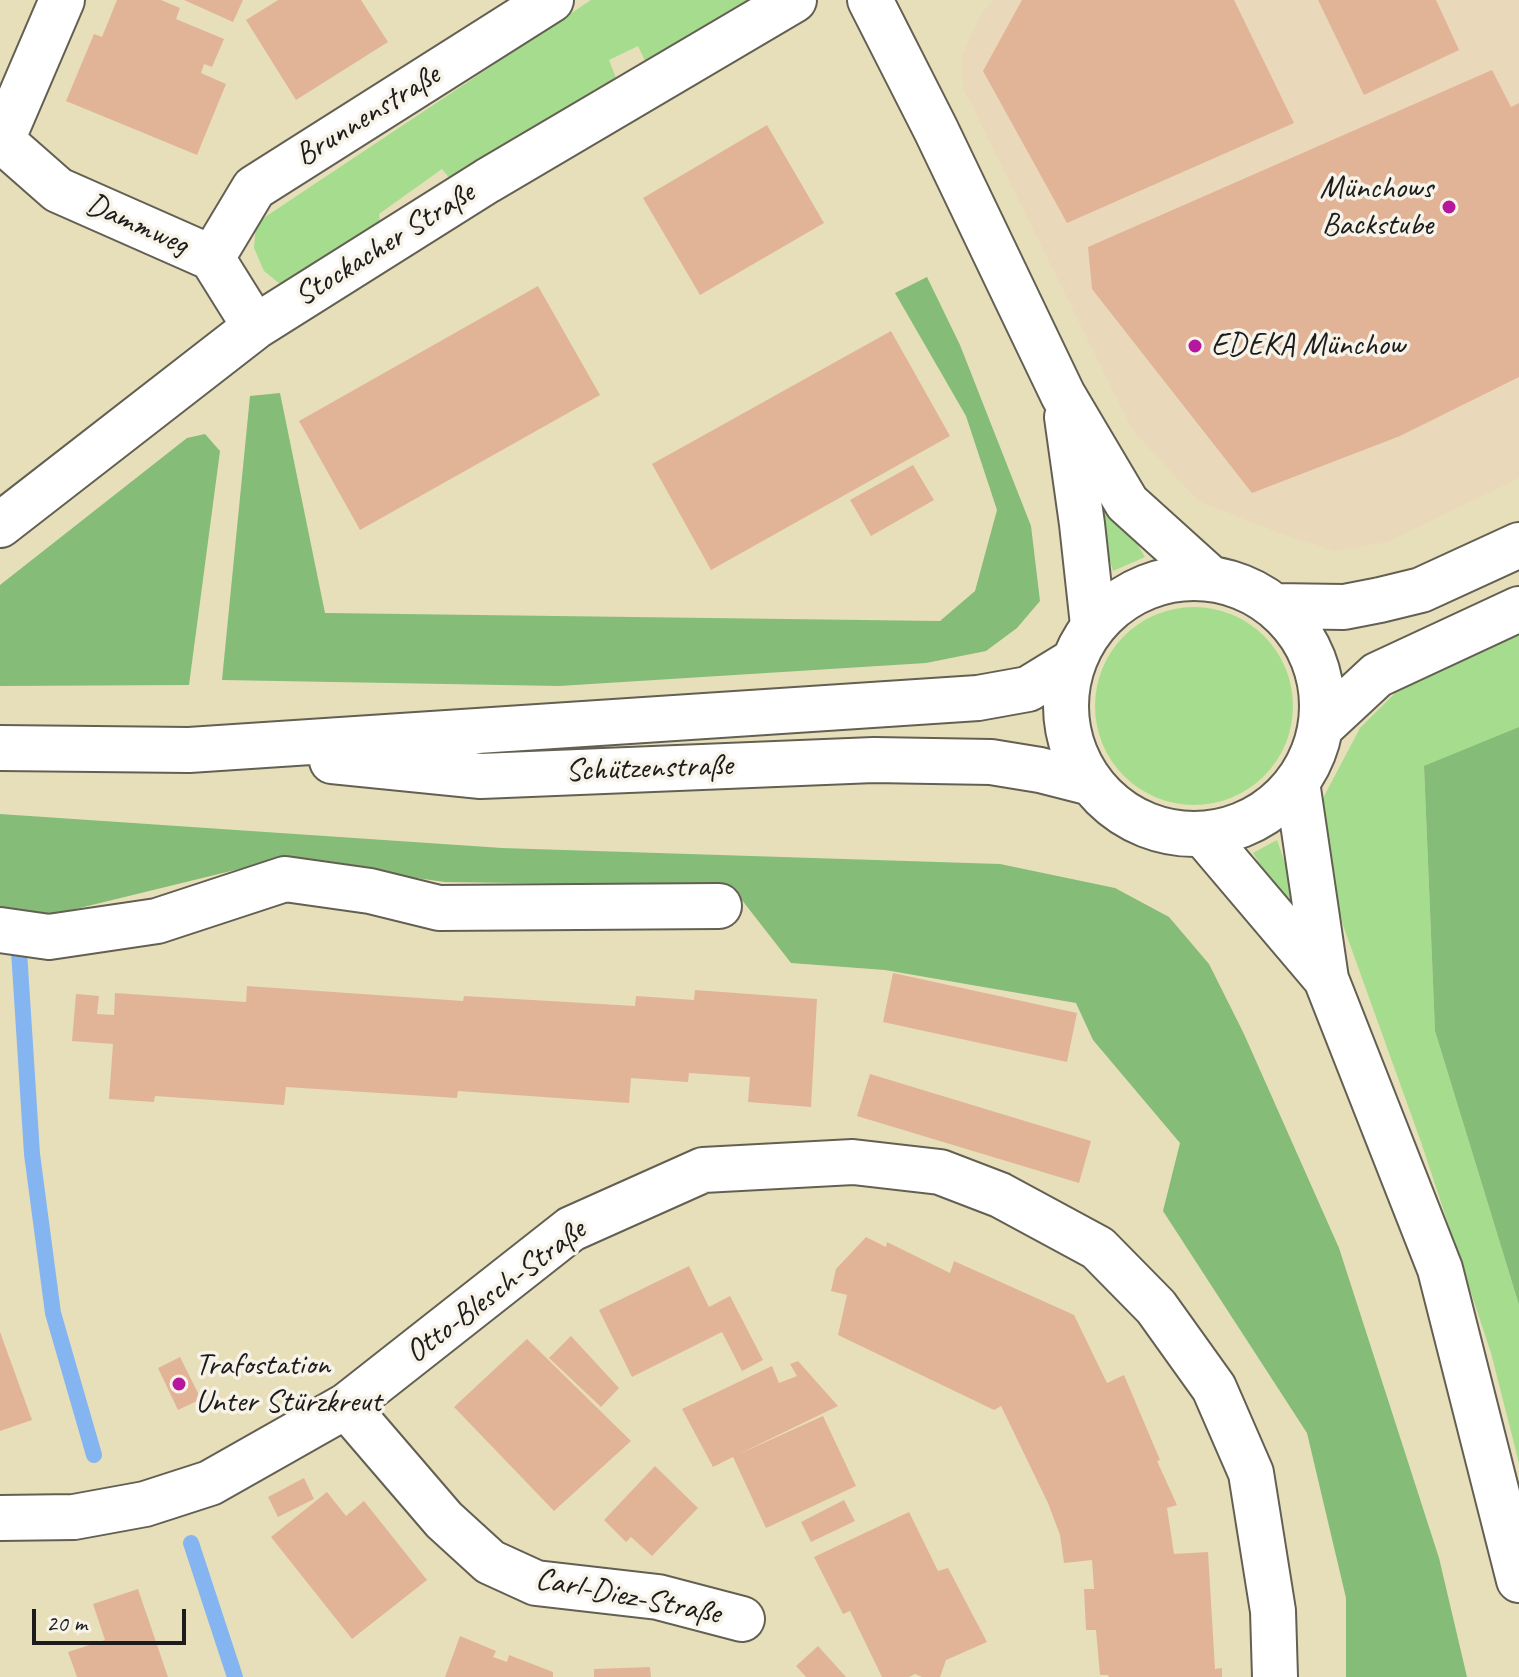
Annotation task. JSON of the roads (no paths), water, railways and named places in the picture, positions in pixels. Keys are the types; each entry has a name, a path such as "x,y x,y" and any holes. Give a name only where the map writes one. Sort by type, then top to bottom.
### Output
{"street":[{"path":"1,140 62,0"},
{"name":"Brunnenstraße","path":"212,258 254,188 551,0"},
{"name":"Stockacher Straße","path":"0,525 255,327 487,181 794,0"},
{"path":"870,0 1063,395 1127,503 1210,578"},
{"name":"Dammweg","path":"1,140 58,190 212,258 255,327"},
{"path":"1063,395 1093,625"},
{"path":"1275,606 1344,607 1421,590 1519,545"},
{"path":"1210,578 1244,588 1275,606 1298,632 1314,661 1321,695 1320,728 1312,757 1297,782 1271,809 1240,826 1203,834 1161,830 1122,813 1091,783 1071,746 1065,704 1072,662 1093,625 1126,596 1166,580 1210,578"},
{"path":"1320,728 1377,675 1519,609"},
{"name":"Schützenstraße","path":"0,748 206,749 978,698 1028,689 1072,662"},
{"name":"Schützenstraße","path":"206,749 481,776 874,760 991,762 1091,783"},
{"path":"1297,782 1326,979 1440,1269 1519,1580"},
{"path":"1203,834 1326,979"},
{"path":"0,930 49,937 157,921 285,879 370,891 439,908 719,906"},
{"name":"Otto-Blesch-Straße","path":"0,1518 74,1517 145,1504 210,1483 346,1406 571,1229 703,1170 853,1162 940,1172 1000,1195 1098,1248 1156,1307 1214,1388 1251,1473 1273,1611 1275,1677"},
{"name":"Carl-Diez-Straße","path":"346,1406 444,1520 490,1562 536,1583 658,1597 742,1619"}],"waterway":[{"path":"19,951 32,1154 53,1313 94,1455"},
{"path":"191,1543 235,1677"}],"place":[{"name":"Münchows Backstube","path":"1449,207"},
{"name":"EDEKA Münchow","path":"1195,346"},
{"name":"Trafostation Unter Stürzkreut","path":"179,1384"}]}
